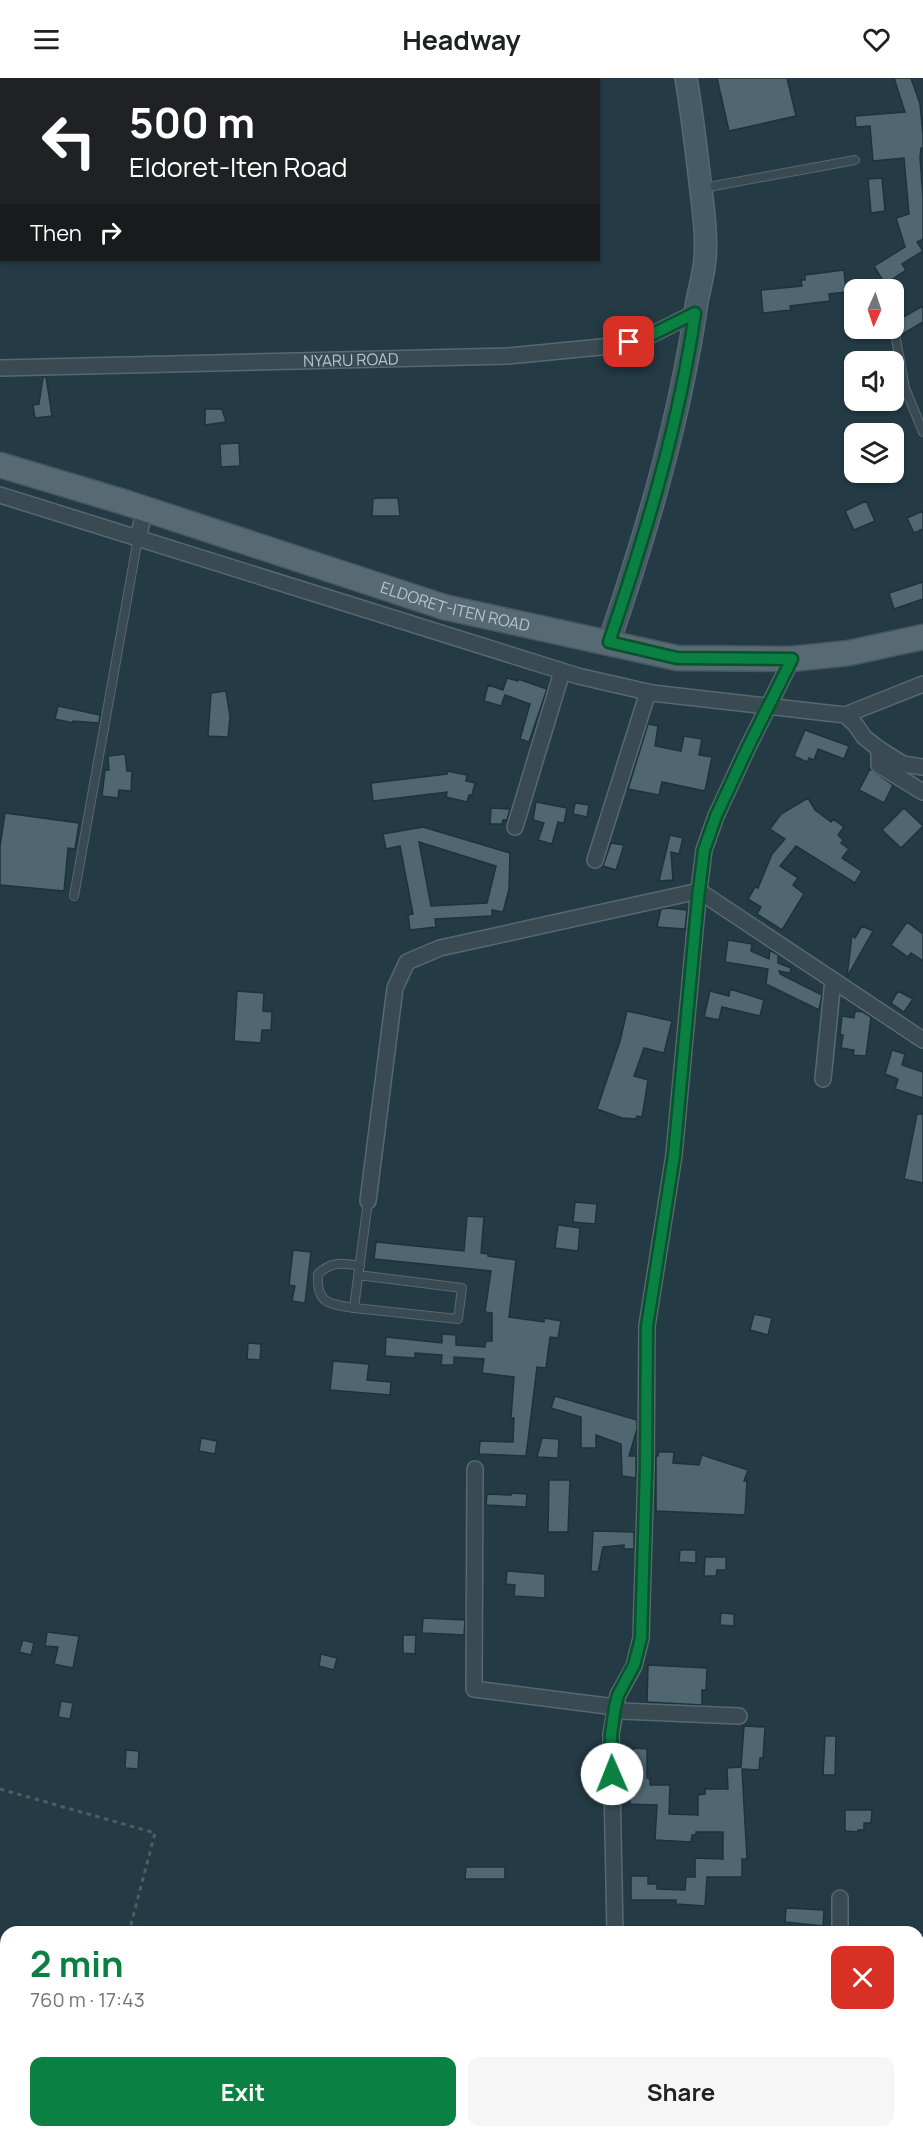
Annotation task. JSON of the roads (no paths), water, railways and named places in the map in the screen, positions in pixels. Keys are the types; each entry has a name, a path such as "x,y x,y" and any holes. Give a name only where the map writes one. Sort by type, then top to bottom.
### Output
{"main road":[{"path":"609,642 632,574 662,469 682,383 705,261 706,227 686,78"},
{"name":"ELDORET-ITEN ROAD","path":"0,465 145,509 444,608 677,658 792,659 849,653 923,637"}],"street":[{"name":"NYARU ROAD","path":"0,368 508,356 611,346 647,337 696,303"},
{"path":"0,495 562,672 648,692 770,705 845,716 855,724 864,737 879,749 903,764 923,768"},
{"path":"138,538 145,509"},
{"path":"615,1926 611,1734 618,1695 634,1665 641,1638 647,1326 674,1155 704,850 716,816 792,659"},
{"path":"515,827 562,672"},
{"path":"845,716 923,684"},
{"path":"595,860 648,692"},
{"path":"879,749 879,765 923,792"},
{"path":"368,1201 395,988 407,962 440,948 699,891 923,1040"},
{"path":"823,1079 833,980"},
{"path":"475,1469 474,1689 615,1707 621,1712 739,1716"},
{"path":"840,1898 840,1926"}],"lane":[{"path":"701,188 855,160"},
{"path":"896,339 905,388 923,432"},
{"path":"74,896 138,538"},
{"path":"354,1308 368,1201"},
{"path":"337,1263 359,1271 462,1288 458,1319 354,1308 331,1305 321,1298 317,1288 318,1274 326,1266 337,1263"}]}
